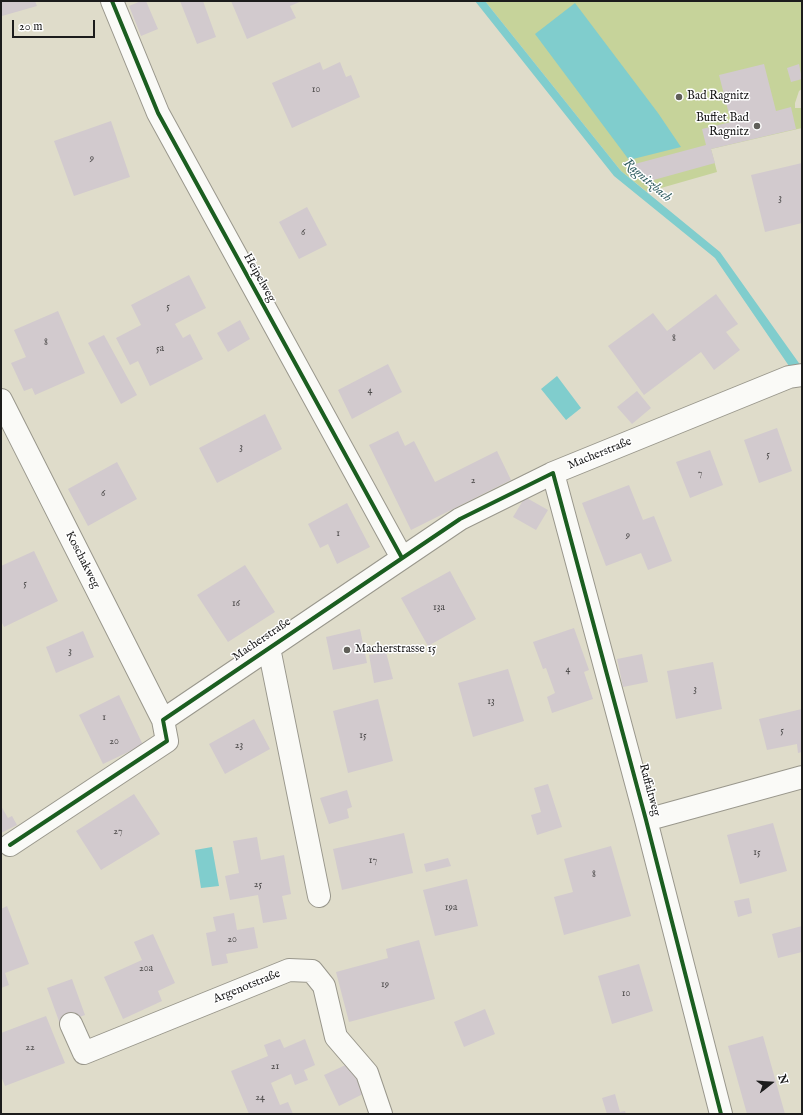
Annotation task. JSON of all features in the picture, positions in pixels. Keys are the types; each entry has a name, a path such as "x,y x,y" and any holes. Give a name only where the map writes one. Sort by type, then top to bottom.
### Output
{"street":[{"name":"Heipelweg","path":"112,1 158,113 402,558"},
{"name":"Macherstraße","path":"163,720 460,519 553,473 796,376"},
{"name":"Koschakweg","path":"1,400 163,720"},
{"name":"Raffaltweg","path":"553,473 646,820 721,1114"},
{"name":"Macherstraße","path":"269,648 319,896"},
{"path":"10,845 167,742 163,720"},
{"name":"Raffaltweg","path":"646,820 802,777"},
{"name":"Argenotstraße","path":"70,1024 84,1053 289,970 312,971 324,986 336,1037 367,1073 381,1114"}],"green space":[{"name":"Bad Ragnitz","path":"485,1 802,1 802,89 799,91 795,108 802,108 802,128 711,149 717,172 647,192 621,171"}],"water":[{"name":"Ragnitzbach","path":"475,1 485,1 621,171 720,252 801,366 802,385 715,258 614,176"},
{"path":"575,3 658,113 681,147 629,160 535,34"},
{"path":"557,376 581,408 566,420 541,389"},
{"path":"212,847 219,886 201,888 195,850"}],"building":[{"path":"1,1 35,1 37,6 2,16"},
{"path":"141,1 146,1 158,29 141,36 129,6"},
{"path":"180,1 203,1 216,37 197,44"},
{"path":"231,1 302,1 290,6 296,18 247,39"},
{"path":"320,62 323,70 340,62 346,77 351,75 360,97 292,128 272,83"},
{"path":"764,64 776,111 791,107 796,129 711,149 715,163 650,181 631,165 706,145 702,129 731,122 719,75"},
{"path":"799,64 802,79 791,82 787,68"},
{"path":"111,121 130,177 74,196 54,141"},
{"path":"802,163 802,223 765,232 751,175"},
{"path":"307,207 327,245 299,259 279,222"},
{"path":"189,275 206,308 175,324 183,338 190,334 203,359 150,386 138,361 130,365 116,338 141,325 131,305"},
{"path":"716,294 738,324 726,332 740,350 714,370 701,352 644,395 608,346 653,313 667,331"},
{"path":"58,311 85,373 35,395 32,388 24,391 11,363 26,357 14,330"},
{"path":"240,320 250,339 228,352 217,333"},
{"path":"104,335 137,395 121,404 88,343"},
{"path":"388,364 402,392 352,419 338,390"},
{"path":"637,391 651,408 632,424 617,407"},
{"path":"265,414 282,449 217,483 199,448"},
{"path":"777,428 792,471 759,483 744,440"},
{"path":"398,431 405,446 414,441 435,482 497,451 511,480 411,530 369,445"},
{"path":"710,450 723,485 690,498 676,462"},
{"path":"117,462 137,499 88,526 68,489"},
{"path":"629,485 643,520 654,516 672,561 648,570 641,553 606,566 582,503"},
{"path":"525,497 548,510 536,530 513,517"},
{"path":"347,503 370,547 337,564 328,544 320,548 308,524"},
{"path":"34,551 58,601 4,627 1,621 1,566"},
{"path":"245,565 275,612 228,642 197,595"},
{"path":"450,571 476,619 428,646 401,598"},
{"path":"574,628 589,670 584,672 593,699 552,713 547,697 555,693 546,668 543,669 533,642"},
{"name":"Macherstrasse 15","path":"360,629 367,663 333,670 326,637"},
{"path":"83,631 94,657 56,673 46,647"},
{"path":"386,652 393,679 374,683 369,655"},
{"path":"642,654 648,682 623,687 617,659"},
{"path":"713,662 722,709 676,719 667,671"},
{"path":"508,669 524,721 473,737 458,683"},
{"path":"119,695 143,745 103,764 79,715"},
{"path":"378,699 393,761 348,773 333,711"},
{"path":"802,709 802,752 798,753 797,744 767,750 759,719"},
{"path":"254,719 270,749 225,774 209,744"},
{"path":"548,784 562,827 537,835 531,815 541,812 534,788"},
{"path":"347,790 352,807 347,809 349,818 329,824 320,798"},
{"path":"134,794 160,834 101,870 76,831"},
{"path":"1,806 8,818 12,816 17,825 1,833"},
{"path":"773,823 787,871 740,884 727,835"},
{"path":"404,833 413,873 342,890 333,849"},
{"path":"257,837 261,860 284,855 291,894 282,896 287,919 263,923 258,895 230,900 225,876 239,873 233,841"},
{"path":"611,846 631,916 564,935 554,897 573,892 564,859"},
{"path":"448,858 451,866 426,872 424,864"},
{"path":"467,879 478,926 435,936 423,890"},
{"path":"749,898 752,913 738,917 734,901"},
{"path":"7,906 29,964 5,973 9,985 1,988 1,909"},
{"path":"234,913 237,930 254,927 258,948 226,954 228,963 212,966 206,933 216,931 213,917"},
{"path":"802,926 802,952 778,958 772,934"},
{"path":"153,934 175,983 158,991 162,1001 123,1019 104,977 142,960 134,942"},
{"path":"419,940 435,999 349,1022 336,972 388,958 386,949"},
{"path":"639,964 653,1011 612,1024 598,976"},
{"path":"72,979 85,1015 60,1024 47,988"},
{"path":"485,1009 495,1034 464,1047 454,1022"},
{"path":"46,1016 65,1063 5,1086 1,1076 1,1033"},
{"path":"763,1036 785,1114 747,1114 728,1046"},
{"path":"280,1039 284,1048 305,1039 315,1065 304,1070 308,1080 295,1085 291,1074 271,1083 280,1105 288,1102 293,1114 249,1114 231,1071 268,1056 264,1045"},
{"path":"350,1063 365,1093 339,1106 324,1075"},
{"path":"615,1094 620,1112 625,1111 626,1114 607,1114 602,1098"}],"cycle path":[{"path":"112,1 158,113 402,558"},
{"path":"10,845 167,741 163,720 460,519 553,473 646,820 721,1114"}],"place":[{"name":"Bad Ragnitz","path":"679,97"},
{"name":"Buffet Bad Ragnitz","path":"757,126"},
{"name":"Macherstrasse 15","path":"347,650"}]}
